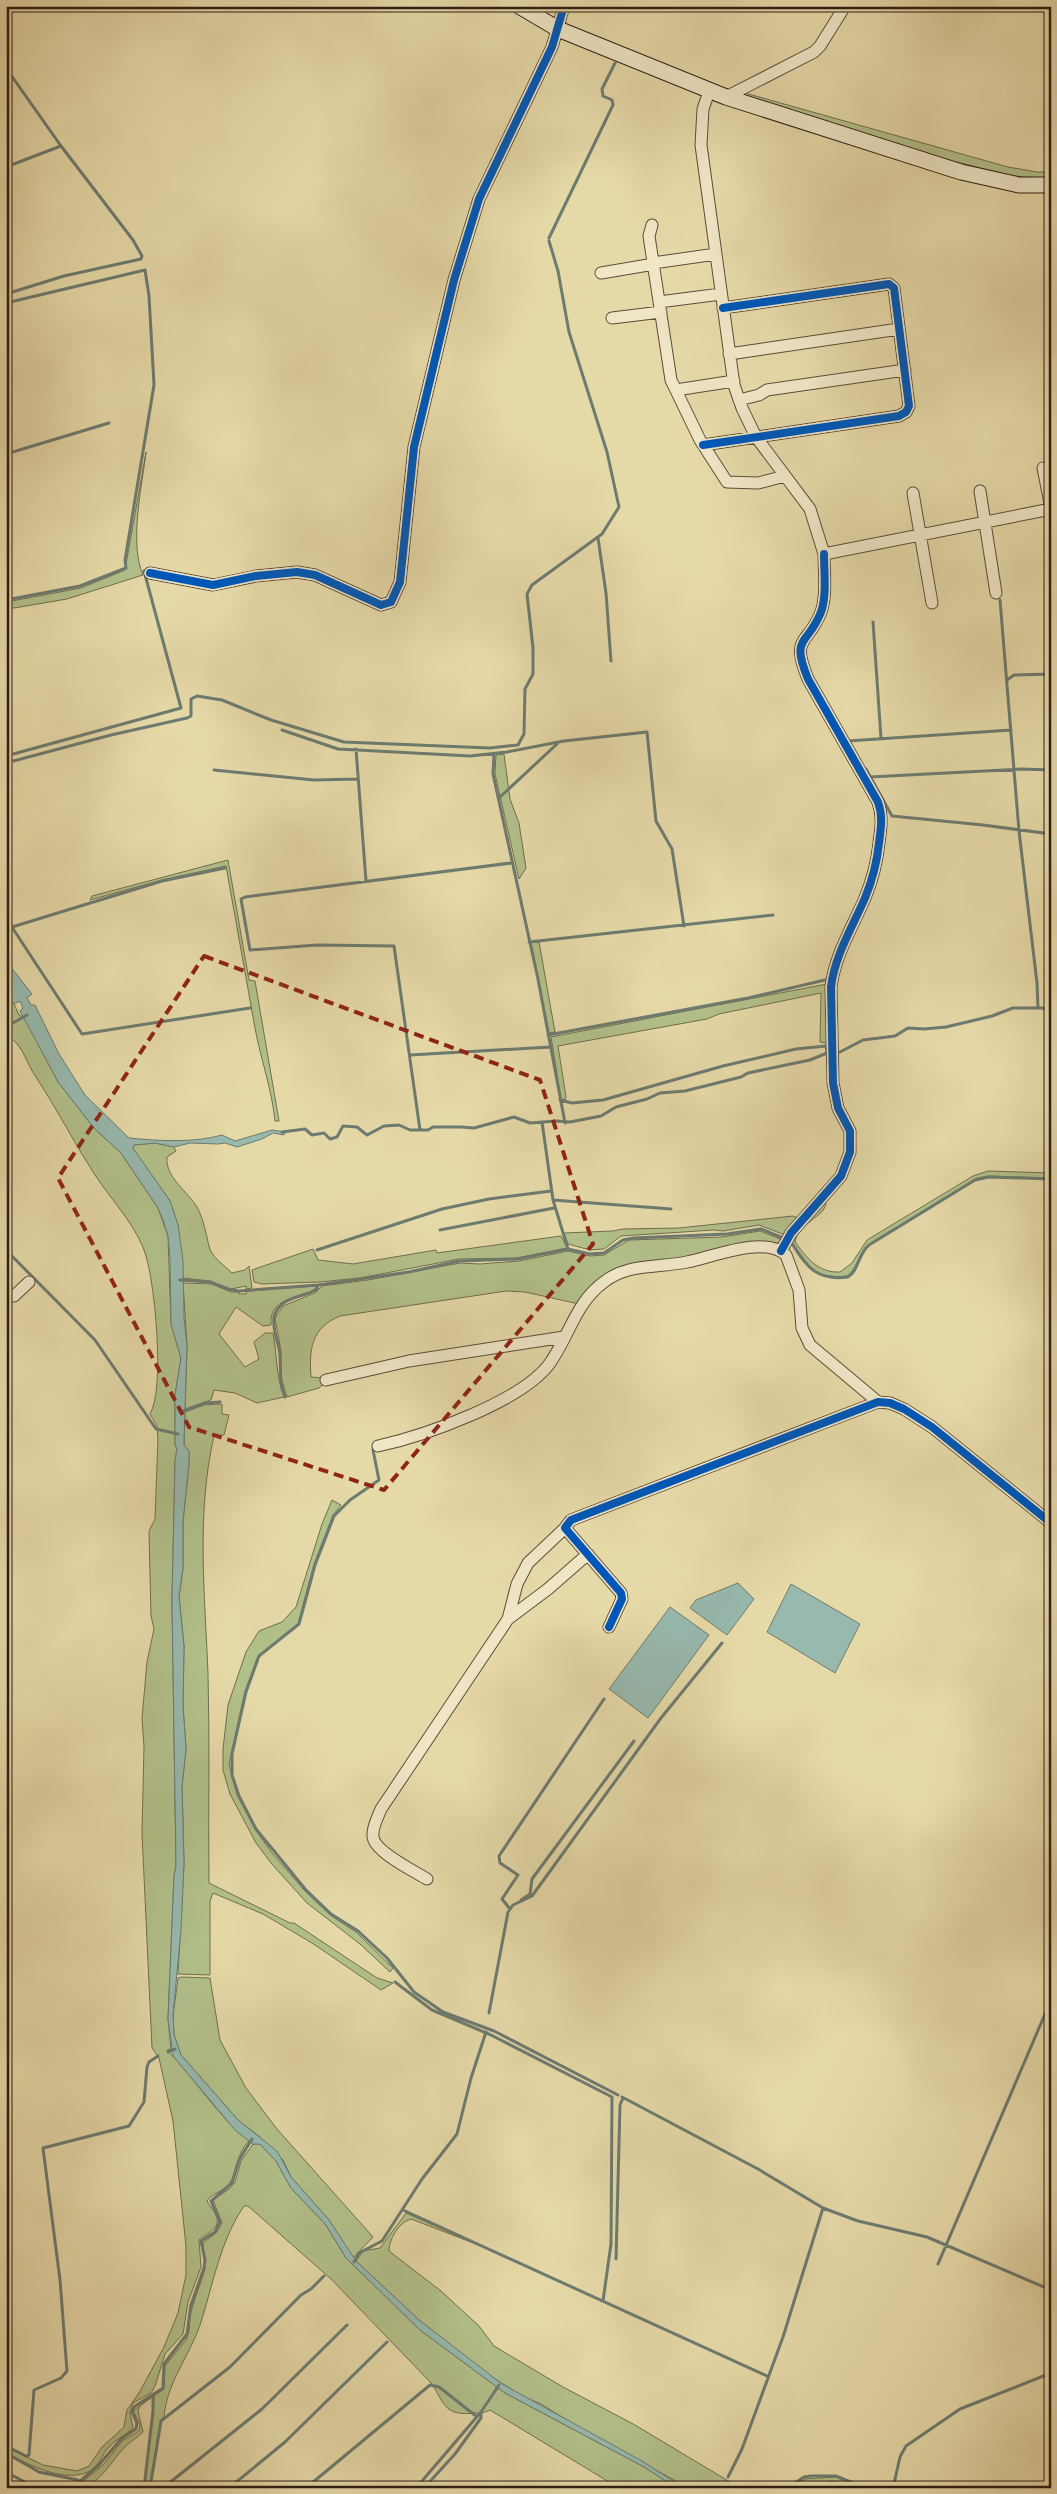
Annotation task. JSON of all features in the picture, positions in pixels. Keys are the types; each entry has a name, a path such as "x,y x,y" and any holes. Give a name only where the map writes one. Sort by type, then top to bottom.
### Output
{"main road":[{"path":"519,6 558,29 726,97 961,172 1019,185 1051,185"}],"street":[{"path":"150,573 213,585 256,576 297,572 315,575 381,605 391,602 400,582 414,447 454,280 472,218 552,48 564,6"},
{"path":"726,97 814,52 820,46 845,6"},
{"path":"710,90 703,109 702,145 734,381 739,400 756,437 810,508 824,554 821,611 801,641 801,662 808,679 878,802 882,820 877,862 833,972 831,987 835,1093 838,1108 850,1131 852,1140 847,1163 841,1176 823,1199 790,1233 781,1250"},
{"path":"652,225 649,230 671,380 703,445 727,482 758,483 785,476"},
{"path":"601,273 716,254"},
{"path":"703,445 899,416 906,412 909,406 894,288 888,284 723,308"},
{"path":"612,318 721,294"},
{"path":"729,354 899,329"},
{"path":"739,400 760,395 767,390 905,370"},
{"path":"676,390 734,381"},
{"path":"824,554 1051,509 1043,468"},
{"path":"980,491 996,593"},
{"path":"912,493 932,603"},
{"path":"378,1446 419,1435 508,1397 542,1373 591,1292 618,1272 629,1268 686,1262 749,1248 764,1247 781,1250 789,1261 796,1281 802,1328 810,1345 878,1402"},
{"path":"6,1296 14,1296 29,1282"},
{"path":"326,1380 409,1361 564,1337"},
{"path":"427,1879 377,1846 372,1836 373,1829 390,1795 508,1619 518,1584 528,1563 576,1516 878,1402 890,1403 904,1409 932,1427 1051,1523"},
{"path":"565,1528 621,1593 622,1599 609,1627"},
{"path":"508,1619 548,1589 588,1554"}],"highlighted area":[{"path":"204,956 540,1080 593,1244 384,1490 189,1427 58,1178"}],"green space":[{"path":"745,93 1008,167 1037,172 1051,172 1051,179 1012,176 953,161 744,95"},
{"path":"146,452 137,531 139,562 143,575 67,599 14,608 6,607 6,602 81,588 125,570"},
{"path":"504,754 510,799 519,823 526,868 519,879 495,774 496,755"},
{"path":"228,860 249,980 255,981 279,1121 275,1121 257,1040 226,866 162,880 90,900 92,896"},
{"path":"531,942 539,942 555,1032 549,1033"},
{"path":"827,984 827,1043 820,1042 821,993 719,1014 707,1019 558,1046 566,1097 565,1100 561,1099 551,1037"},
{"path":"6,997 14,1004 19,1015 25,1018 58,1082 94,1128 121,1153 158,1208 168,1236 171,1324 181,1358 175,1395 175,1445 177,1449 175,1461 172,1601 176,1866 168,2019 171,2049 167,2050 226,2120 249,2141 241,2152 229,2184 207,2201 216,2215 217,2224 199,2240 201,2267 188,2302 183,2334 165,2354 151,2393 133,2403 130,2413 133,2428 112,2444 90,2471 70,2475 58,2474 35,2467 6,2452 6,2447 43,2465 77,2471 89,2466 102,2447 124,2427 127,2410 139,2393 164,2347 178,2313 186,2275 186,2246 173,2121 159,2058 152,2048 142,1833 144,1747 142,1718 147,1662 154,1629 151,1616 149,1531 155,1519 158,1439 157,1426 150,1414 155,1401 157,1383 157,1336 153,1290 142,1245 137,1234 87,1163 20,1047 12,1039 6,1041"},
{"path":"155,1143 174,1147 176,1151 167,1157 167,1165 174,1178 198,1209 212,1254 232,1273 245,1270 249,1266 252,1288 246,1289 246,1286 231,1289 210,1281 183,1278 178,1225 170,1201 133,1149 133,1145"},
{"path":"988,1171 1051,1173 1051,1178 988,1176 977,1178 868,1245 862,1252 854,1269 847,1276 818,1273 808,1264 791,1242 791,1238 824,1202 826,1203 825,1208 801,1229 795,1242 809,1259 819,1267 832,1272 840,1272 852,1263 867,1240 973,1176"},
{"path":"793,1216 798,1218 785,1235 759,1225 723,1231 621,1236 604,1249 590,1250 568,1244 564,1233 679,1228"},
{"path":"760,1231 783,1240 774,1245 638,1265 579,1304 525,1292 506,1291 340,1316 323,1327 314,1340 311,1357 311,1377 324,1378 325,1383 319,1388 287,1397 281,1378 281,1351 275,1318 283,1306 315,1293 322,1286 368,1280 460,1263 480,1264 519,1261 568,1251 590,1256 604,1255 629,1240 722,1237"},
{"path":"561,1236 567,1248 517,1258 459,1259 360,1278 262,1284 254,1282 252,1270 313,1249 318,1260 353,1264 436,1250 437,1253"},
{"path":"183,1283 212,1284 231,1292 239,1292 239,1294 246,1294 246,1291 317,1286 313,1291 283,1302 276,1307 272,1314 271,1325 263,1326 236,1307 219,1334 245,1367 259,1359 254,1342 265,1333 273,1333 278,1373 284,1397 257,1403 235,1393 214,1390 211,1400 185,1409 187,1345"},
{"path":"222,1404 222,1414 229,1415 224,1435 214,1436 208,1465 203,1525 209,1700 209,1883 290,1923 294,1923 377,1978 393,1983 381,1990 312,1943 263,1914 213,1893 210,1901 210,1975 178,1974 184,1863 182,1787 186,1749 183,1706 184,1646 179,1597 183,1568 183,1521 189,1464 189,1451 184,1445 185,1412 204,1405"},
{"path":"332,1500 341,1505 333,1515 314,1564 298,1624 258,1656 245,1691 229,1764 237,1795 255,1829 272,1853 305,1891 330,1915 356,1932 393,1968 390,1972 360,1944 307,1903 271,1863 256,1843 230,1794 223,1770 223,1749 228,1705 246,1652 259,1631 282,1622 296,1607 322,1524"},
{"path":"178,1978 210,1978 220,2040 246,2088 277,2129 373,2237 353,2258 329,2220 291,2177 283,2160 260,2137 238,2120 181,2055 174,2035 173,2015"},
{"path":"253,2144 260,2144 276,2161 291,2188 326,2225 346,2258 420,2330 505,2393 646,2468 676,2488 619,2488 490,2410 482,2413 466,2414 458,2413 448,2408 433,2385 331,2279 248,2206 244,2206 223,2248 200,2325 169,2392 164,2417 161,2420 149,2488 145,2488 154,2396 164,2389 165,2366 186,2340 189,2331 190,2314 205,2269 203,2243 216,2233 222,2223 213,2200 229,2189 235,2182 241,2161"},
{"path":"406,2213 476,2244 411,2219 399,2227 391,2241 389,2251 441,2291 479,2326 494,2346 563,2387 635,2425 740,2488 684,2488 676,2481 591,2435 541,2404 520,2395 486,2373 419,2320 356,2261 363,2251 380,2248"},
{"path":"152,2397 140,2406 138,2411 143,2432 125,2447 91,2484 75,2488 103,2465 123,2440 139,2431 140,2424 133,2411"},
{"path":"836,2477 863,2488 831,2481 823,2485 790,2488 805,2479"}],"water":[{"path":"6,961 32,994 27,998 31,1005 35,1005 59,1054 85,1095 129,1138 188,1140 222,1135 235,1141 272,1130 285,1132 284,1135 273,1133 262,1139 237,1147 225,1143 190,1143 174,1147 155,1143 134,1145 133,1148 170,1201 178,1225 183,1260 184,1318 187,1345 184,1445 189,1451 189,1464 183,1521 183,1568 179,1597 184,1646 183,1706 186,1749 182,1787 184,1863 181,1930 173,2015 174,2035 181,2055 238,2120 277,2151 291,2177 329,2220 356,2261 419,2320 502,2384 642,2461 684,2488 676,2488 646,2468 505,2393 420,2330 346,2258 326,2225 291,2188 276,2161 260,2144 253,2144 236,2131 173,2056 168,2019 176,1866 172,1601 175,1461 177,1449 175,1445 175,1395 181,1358 171,1324 168,1236 158,1208 121,1153 94,1128 58,1082 20,1011 23,1008 20,1001 14,1004 6,997"},
{"path":"738,1583 754,1599 727,1635 690,1608 696,1600"},
{"path":"791,1584 860,1624 835,1673 767,1632"},
{"path":"670,1607 709,1635 648,1718 609,1689"}],"waterway":[{"path":"549,238 613,105 612,100 603,96 602,89 615,63"},
{"path":"6,68 61,146 133,240 142,256 141,259 64,276 6,294"},
{"path":"6,167 61,146"},
{"path":"6,763 111,735 187,718 191,716 191,699 197,696 222,700 271,720 344,742 490,748 518,745 524,734 525,689 533,674 533,648 527,594 532,585 602,534 619,507 607,452 569,332 558,271 549,241"},
{"path":"6,303 145,270 149,296 154,385 125,560 126,568 80,586 6,600"},
{"path":"6,454 109,423"},
{"path":"598,538 606,593 611,661"},
{"path":"6,756 181,708 144,571"},
{"path":"1000,600 1019,831 1037,983 1038,1008"},
{"path":"873,622 881,738"},
{"path":"1007,680 1014,675 1051,674"},
{"path":"282,730 338,749 470,756 507,752 564,741 647,732 656,821 672,849 684,926"},
{"path":"848,741 1011,730"},
{"path":"499,798 557,744"},
{"path":"356,749 366,881"},
{"path":"494,754 493,774 538,979 565,1123"},
{"path":"866,769 892,816 1051,834"},
{"path":"870,777 1022,769 1051,770"},
{"path":"214,770 314,780 357,779"},
{"path":"420,1130 394,946 317,945 250,950 241,899 511,863"},
{"path":"12,927 162,881 225,868"},
{"path":"529,942 773,915"},
{"path":"6,918 82,1034 250,1008"},
{"path":"548,1035 748,998 825,980"},
{"path":"282,1132 305,1129 312,1135 324,1133 330,1139 337,1137 343,1126 357,1127 367,1135 384,1126 399,1125 410,1130 428,1130 433,1127 474,1128 514,1117 530,1123 570,1122 601,1116 616,1107 647,1099 660,1093 685,1091 741,1077 748,1073 810,1060 827,1053 840,1052 863,1040 895,1036 908,1028 946,1027 992,1016 1013,1008 1042,1008 1051,1011"},
{"path":"6,1027 27,1015"},
{"path":"560,1100 572,1103 603,1100 723,1066 796,1049 826,1046 827,1052"},
{"path":"410,1055 550,1047"},
{"path":"542,1122 553,1200 568,1249"},
{"path":"793,1245 803,1260 814,1271 829,1277 848,1277 852,1274 869,1245 975,1180 989,1177 1051,1179"},
{"path":"317,1250 442,1209 489,1199 551,1191"},
{"path":"553,1200 671,1209"},
{"path":"440,1230 554,1208"},
{"path":"180,1280 210,1282 227,1289 239,1291 318,1285 409,1272 459,1261 517,1259 568,1249 590,1254 604,1253 623,1240 634,1238 727,1234 761,1229 783,1238"},
{"path":"6,1250 95,1340 156,1429 178,1434"},
{"path":"285,1397 281,1381 280,1355 274,1327 274,1315 286,1301 313,1291 317,1289 318,1285"},
{"path":"181,1412 205,1403 220,1402"},
{"path":"373,1450 379,1480 350,1500 334,1516 315,1565 299,1624 259,1656 246,1692 232,1754 232,1775 239,1796 256,1829 306,1890 331,1914 358,1931 387,1958 414,1992 443,2012 494,2031 618,2095"},
{"path":"489,2013 508,1912 513,1905 532,1896 661,1718 722,1643"},
{"path":"510,1909 502,1899 518,1875 500,1863 499,1856 604,1699"},
{"path":"521,1900 530,1894 532,1879 634,1741"},
{"path":"395,1982 432,2010 491,2035 612,2097 611,2244 603,2301"},
{"path":"938,2264 1051,2000"},
{"path":"354,2262 359,2253 382,2241 422,2179 457,2134 471,2078 486,2032"},
{"path":"168,2052 175,2049"},
{"path":"6,2446 26,2456 29,2455 34,2390 61,2378 67,2371 60,2280 43,2148 129,2126 144,2102 149,2062 158,2056"},
{"path":"622,2097 758,2169 823,2208 783,2337 742,2449 728,2477"},
{"path":"616,2259 620,2105 623,2098"},
{"path":"72,2488 98,2466 122,2438 136,2429 137,2423 132,2412 134,2407 163,2388 164,2364 187,2334 191,2305 204,2268 205,2260 201,2241 215,2232 220,2222 211,2201 232,2183 239,2160 252,2139"},
{"path":"823,2208 858,2221 927,2237 1051,2290"},
{"path":"403,2210 767,2376"},
{"path":"150,2488 161,2421 230,2367 301,2295 311,2289 324,2276"},
{"path":"163,2488 262,2409 347,2325"},
{"path":"229,2488 285,2442 387,2342"},
{"path":"893,2488 900,2457 906,2446 960,2409 1051,2373"},
{"path":"306,2488 430,2385 439,2387 476,2416"},
{"path":"424,2488 455,2454 481,2418 481,2412 499,2385"},
{"path":"144,2488 153,2396"},
{"path":"416,2488 481,2412"},
{"path":"6,2453 39,2472 78,2480"},
{"path":"6,2472 36,2488"},
{"path":"787,2488 804,2477 811,2476 836,2476 865,2488"},
{"path":"6,2480 21,2488"}],"cycle path":[{"path":"150,573 213,585 256,576 297,572 315,575 381,605 391,602 400,582 414,447 454,280 479,199 552,47 564,6"},
{"path":"703,445 899,416 906,412 909,406 894,288 889,284 723,308"},
{"path":"781,1251 791,1233 841,1176 850,1152 850,1131 838,1108 833,1083 831,987 840,953 872,878 881,827 881,812 878,802 808,679 803,665 801,647 816,623 823,606 825,591 824,554"},
{"path":"609,1627 622,1599 621,1593 565,1528 571,1520 878,1402 890,1403 904,1409 932,1427 1051,1523"}]}
